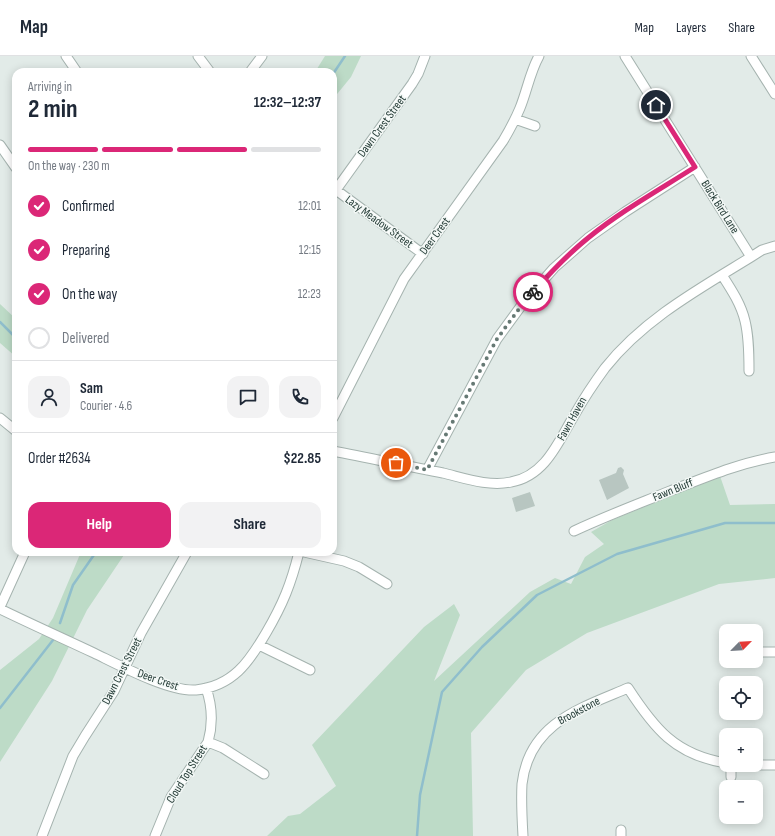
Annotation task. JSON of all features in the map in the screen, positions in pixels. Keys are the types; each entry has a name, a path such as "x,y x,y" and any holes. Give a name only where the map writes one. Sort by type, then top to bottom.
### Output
{"street":[{"path":"66,56 74,68"},
{"path":"198,56 207,68"},
{"path":"253,68 262,56"},
{"name":"Dawn Crest Street","path":"337,188 412,84 418,74 425,56"},
{"name":"Deer Crest","path":"337,410 404,279 503,141 515,119 530,75 539,56"},
{"name":"Black Bird Lane","path":"625,56 751,257"},
{"path":"751,56 775,94"},
{"path":"515,119 535,126"},
{"path":"0,145 12,162"},
{"path":"427,470 497,339 524,302 554,268 588,238 625,212 695,167"},
{"name":"Lazy Meadow Street","path":"337,194 423,254"},
{"name":"Fawn Haven","path":"337,451 482,482 510,483 530,475 553,453 585,396 605,368 627,343 676,304 762,250 775,246"},
{"path":"722,275 738,301 745,321 749,371"},
{"path":"0,418 12,428"},
{"name":"Fawn Bluff","path":"574,531 699,480 760,460 775,457"},
{"path":"0,608 23,556"},
{"name":"Dawn Crest Street","path":"42,836 73,756 114,691 141,633 186,556"},
{"name":"Deer Crest","path":"0,608 125,668 173,687 189,690 206,688 227,680 245,666 279,611 292,580 298,556"},
{"path":"322,556 344,561 359,567 387,584"},
{"path":"259,645 310,670"},
{"path":"763,652 775,652"},
{"name":"Cloud Top Street","path":"155,836 171,797 208,742 211,710 206,688"},
{"name":"Brookstone","path":"522,836 522,784 534,748 539,740 552,726 567,715 628,688 652,724 671,740 681,748 698,756 719,761"},
{"path":"208,742 223,748 264,774"},
{"path":"763,764 775,765"},
{"path":"731,772 731,777"}],"green space":[{"path":"325,56 361,56 351,77 337,94 337,68 318,68"},
{"path":"0,304 12,315 12,354 0,343"},
{"path":"720,476 730,505 775,504 775,578 719,584 587,633 526,670 471,733 473,836 267,836 288,816 300,814 336,786 312,745 424,627 454,604 460,615 434,681 530,592 555,578 571,584 585,557 604,544 591,532 612,520"},
{"path":"79,556 123,556 87,610 52,681 0,762 0,670 39,639 53,618"}],"building":[{"path":"621,467 624,470 623,474 629,488 607,500 599,480 616,473 618,468"},
{"path":"530,492 535,506 516,512 512,498"}],"waterway":[{"path":"337,68 345,56"},
{"path":"0,322 12,334"},
{"path":"417,836 420,795 442,692 482,647 537,595 617,554 725,523 775,523"},
{"path":"60,623 73,585 93,556"},
{"path":"0,708 53,640"}],"way so far":[{"path":"396,463 427,470 497,339 533,292"}],"route":[{"path":"533,292 554,268 588,238 625,212 695,167 656,105"}]}
